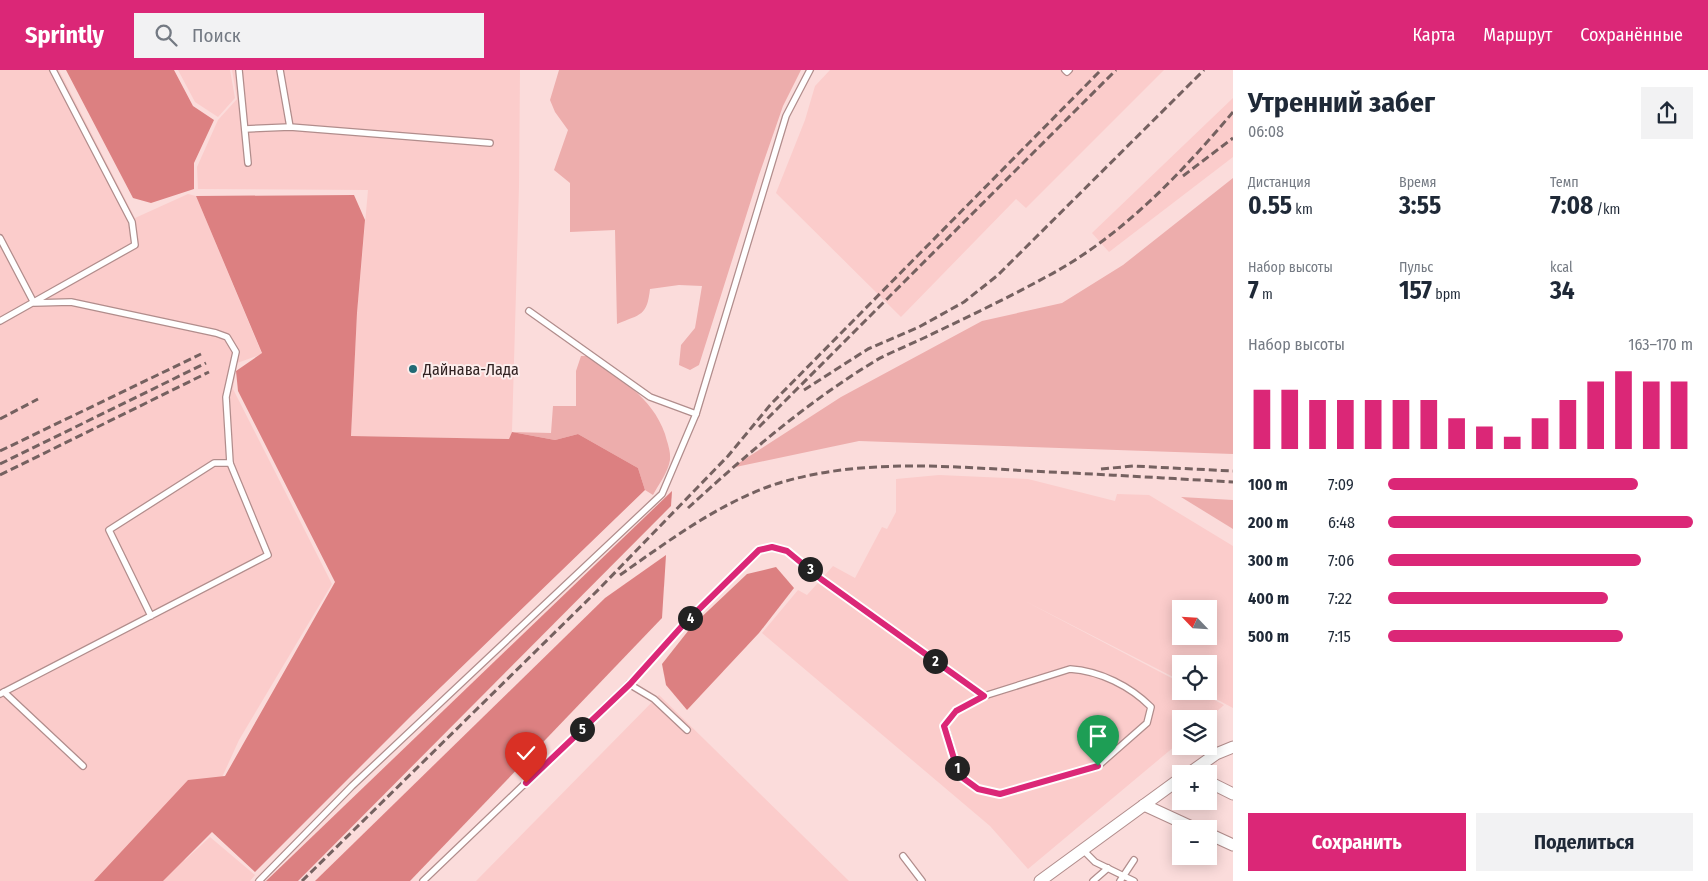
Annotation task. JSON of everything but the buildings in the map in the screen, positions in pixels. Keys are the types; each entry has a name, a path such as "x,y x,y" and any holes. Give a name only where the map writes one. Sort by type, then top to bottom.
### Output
{"street":[{"path":"1201,765 1216,754 1233,747"},
{"path":"1040,881 1172,785"},
{"path":"1217,786 1233,794"},
{"path":"1144,805 1176,820"},
{"path":"1217,838 1233,845"}],"lane":[{"path":"0,321 135,245 132,222 54,70"},
{"path":"239,70 248,163"},
{"path":"280,70 290,127"},
{"path":"259,881 352,786 662,494 696,414 786,116 810,70"},
{"path":"1065,70 1067,72 1069,70"},
{"path":"245,129 290,127 490,142"},
{"path":"0,238 34,303"},
{"path":"34,303 62,301 96,306 227,337 236,352 226,398 230,463 268,555 2,692 84,766"},
{"path":"529,311 650,396 696,414"},
{"path":"151,616 109,530 214,463 230,463"},
{"path":"424,881 630,684 683,625 759,550 772,547 787,551 821,579 984,696"},
{"path":"1070,669 1086,670 1137,694 1151,707 1147,724 1098,766 1000,794 978,789 959,775 944,726 956,711 984,696 1070,669"},
{"path":"630,684 654,699 687,730"},
{"path":"1083,850 1095,862 1122,878 1134,881"},
{"path":"903,856 922,881"},
{"path":"1122,878 1134,860"},
{"path":"1093,881 1108,868"}],"shaded area":[{"path":"0,70 59,70 135,218 188,194 196,196 262,354 237,363 233,389 332,584 239,740 184,861 210,837 255,875 250,881 0,881"},
{"path":"66,70 174,70 193,106 214,120 194,163 194,189 151,203 133,198"},
{"path":"178,70 230,70 235,98 218,117 195,102"},
{"path":"232,70 520,70 519,187 512,432 509,439 351,436 357,313 368,190 198,189 197,167 218,120 237,99"},
{"path":"559,70 801,70 783,106 759,175 699,365 690,370 679,365 681,345 695,328 702,286 679,285 650,289 645,309 637,316 617,324 615,230 570,232 570,183 554,170 568,130 555,112 550,100"},
{"path":"830,70 1164,70 1026,208 1016,199 901,317 776,193 805,120 815,86"},
{"path":"1233,98 1233,157 1109,252 1092,233"},
{"path":"1233,178 1233,454 859,441 731,468 841,397 982,321 1062,303 1123,265"},
{"path":"354,195 365,220 357,313 351,436 509,439 512,432 555,440 578,434 638,468 645,490 413,714 255,872 212,832 163,881 94,881 188,780 225,776 335,582 238,391 236,371 262,353 196,196"},
{"path":"581,356 587,356 633,389 652,409 659,421 669,447 670,460 653,495 645,490 638,468 578,434 555,440 512,432 551,433 553,406 576,406 576,371"},
{"path":"939,475 1028,479 1115,501 1117,494 1149,495 1233,546 1233,708 1217,700 1217,655 1172,655 1172,676 1023,600 1172,678 1172,700 1214,700 1224,705 1217,711 1172,710 1172,749 1028,869 990,826 762,633 798,590 807,595 833,566 855,578 882,527 887,529 896,512 896,479"},
{"path":"672,491 671,506 298,881 266,881"},
{"path":"1181,497 1233,500 1233,529"},
{"path":"666,555 662,618 410,881 315,881 605,598"},
{"path":"776,567 794,588 759,633 687,710 666,685 662,664 692,626 747,574"},
{"path":"659,695 849,881 476,881"}],"railway":[{"path":"302,881 599,589 728,456 771,404 1101,70"},
{"path":"759,427 1116,70"},
{"path":"804,390 868,349 919,327 964,302 998,275 1204,70"},
{"path":"688,508 778,430 850,377 875,361 1030,286 1098,244 1123,225 1170,182 1233,112"},
{"path":"1183,176 1233,138"},
{"path":"0,451 201,354"},
{"path":"0,464 206,363"},
{"path":"0,475 209,372"},
{"path":"0,419 38,399"},
{"path":"620,575 711,514 750,494 801,477 833,471 898,466 931,466 1233,482"},
{"path":"1101,469 1133,466 1233,471"}],"place":[{"name":"Дайнава-Лада","path":"413,369"}],"route":[{"path":"526,783 630,684 683,625 759,550 772,547 787,551 821,579 984,696 956,711 944,726 959,775 978,789 1000,794 1098,766"}]}
